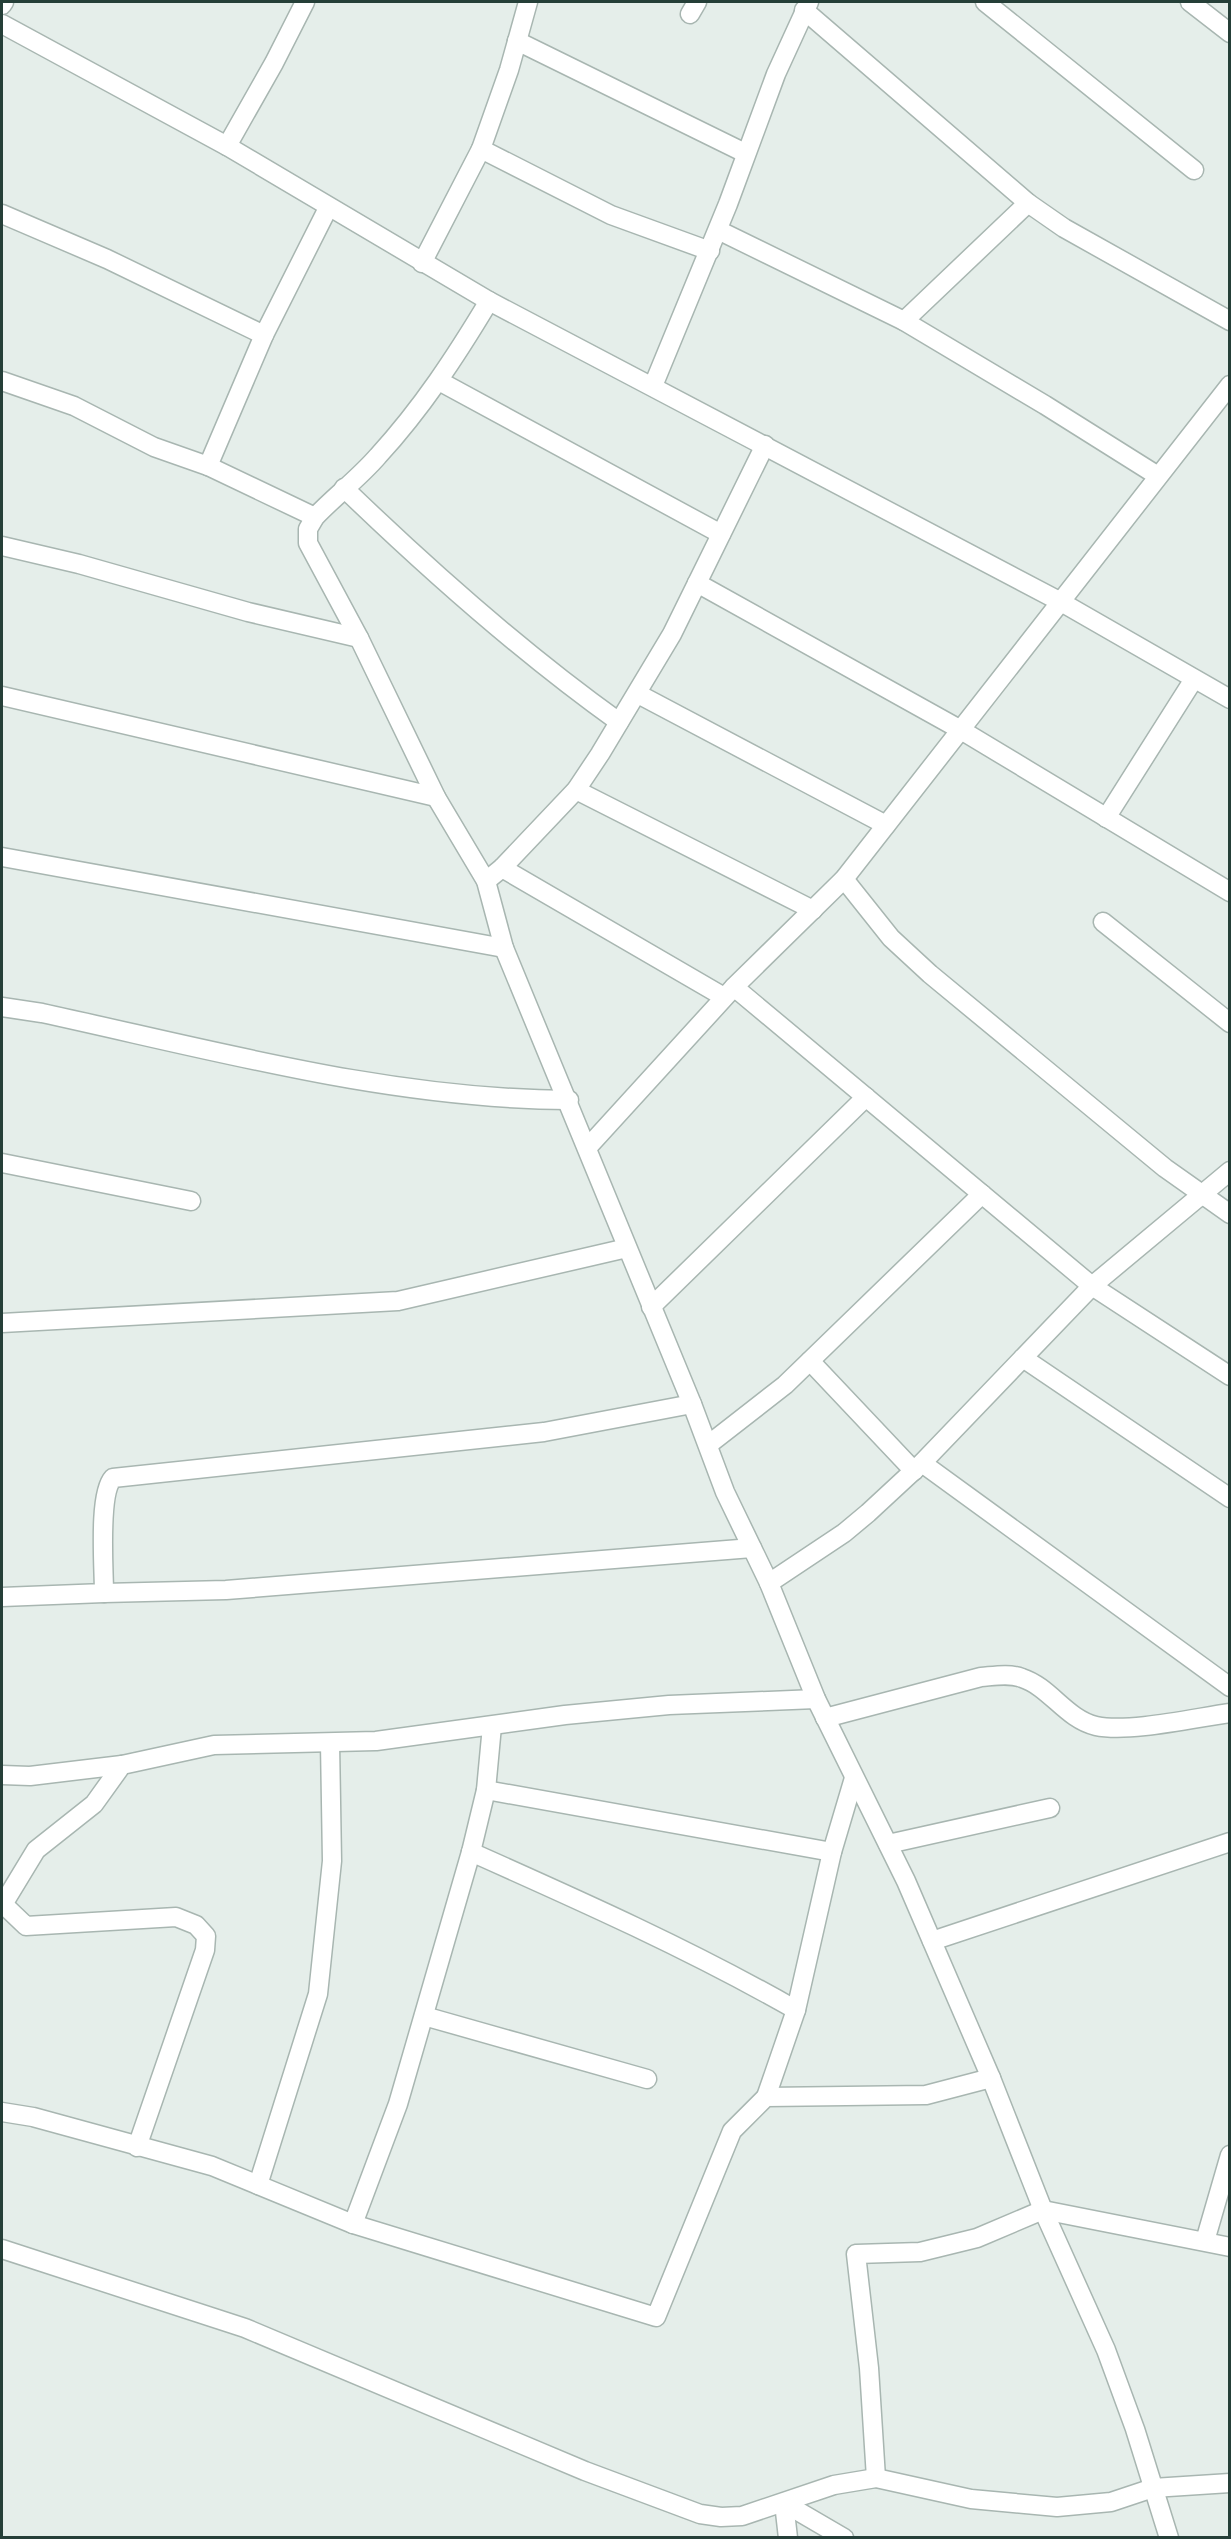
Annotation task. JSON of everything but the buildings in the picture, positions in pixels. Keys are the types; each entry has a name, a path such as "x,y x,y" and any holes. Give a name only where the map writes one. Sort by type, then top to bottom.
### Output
{"street":[{"path":"227,146 305,2"},
{"path":"422,263 481,149 528,2"},
{"path":"986,2 1194,170"},
{"path":"1190,2 1230,33"},
{"path":"653,386 710,251 745,153 806,6 1028,203 1064,228 1230,321"},
{"path":"2,24 227,146 489,302 1061,602 1230,699"},
{"path":"517,41 745,153"},
{"path":"481,149 611,215 710,251"},
{"path":"904,321 1028,203"},
{"path":"208,466 264,335 328,208"},
{"path":"2,214 107,259 264,335"},
{"path":"718,230 904,321 1046,405 1158,476"},
{"path":"489,302 439,381 389,444 315,517 308,529 308,543 359,638 436,797 486,881 504,948 569,1100 692,1404 725,1492 769,1583 816,1699 888,1844 932,1941 991,2078 1043,2210 1106,2350 1135,2429 1169,2538"},
{"path":"2,381 74,406 154,447 208,466 315,517"},
{"path":"439,381 721,534"},
{"path":"588,1147 729,992 844,879 1230,385"},
{"path":"486,881 502,868 576,790 638,694 697,583 765,445"},
{"path":"344,488 413,555 526,653 619,722"},
{"path":"2,546 79,564 248,612 359,638"},
{"path":"697,583 961,730 1230,892"},
{"path":"1106,818 1194,680"},
{"path":"638,694 886,825"},
{"path":"2,696 436,797"},
{"path":"576,790 813,910"},
{"path":"2,857 504,948"},
{"path":"502,868 729,992 866,1097 1092,1286 1230,1376"},
{"path":"844,879 891,938 930,974 1138,1147 1202,1196 1230,1214"},
{"path":"1103,922 1230,1023"},
{"path":"2,1007 361,1082 483,1098 569,1100"},
{"path":"651,1307 866,1097"},
{"path":"2,1163 191,1200"},
{"path":"769,1583 844,1533 918,1467 1092,1286 1230,1171"},
{"path":"708,1445 742,1420 810,1360 982,1194"},
{"path":"2,1323 398,1301 627,1248"},
{"path":"1023,1358 1230,1498"},
{"path":"810,1360 918,1467 1230,1687"},
{"path":"104,1593 105,1501 108,1483 113,1478 544,1432 692,1404"},
{"path":"2,1597 226,1590 752,1548"},
{"path":"825,1718 981,1677 1006,1676 1022,1678 1035,1685 1075,1717 1095,1726 1117,1728 1230,1713"},
{"path":"2,1774 30,1776 122,1765 214,1745 330,1743 387,1739 565,1715 669,1705 816,1699"},
{"path":"353,2224 381,2156 471,1851 486,1790 492,1726"},
{"path":"258,2185 318,1994 332,1861 330,1743"},
{"path":"122,1765 94,1804 36,1850 2,1905 26,1926 176,1917 196,1925 206,1936 205,1950 137,2147"},
{"path":"2,2112 33,2117 212,2166 353,2224 656,2317 732,2132 766,2097 796,2010 832,1852 854,1778"},
{"path":"486,1790 832,1852"},
{"path":"888,1844 1050,1808"},
{"path":"932,1941 1230,1842"},
{"path":"471,1851 652,1935 745,1981 796,2010"},
{"path":"424,2016 647,2079"},
{"path":"766,2097 926,2095 991,2078"},
{"path":"1205,2241 1230,2155"},
{"path":"876,2478 869,2368 856,2254 920,2252 977,2238 1043,2210 1230,2247"},
{"path":"2,2249 245,2328 678,2507 720,2517 742,2516 834,2485 876,2478 971,2499 1057,2507 1111,2502 1154,2488 1230,2483"},
{"path":"784,2502 788,2538"},
{"path":"784,2502 844,2538"}]}
